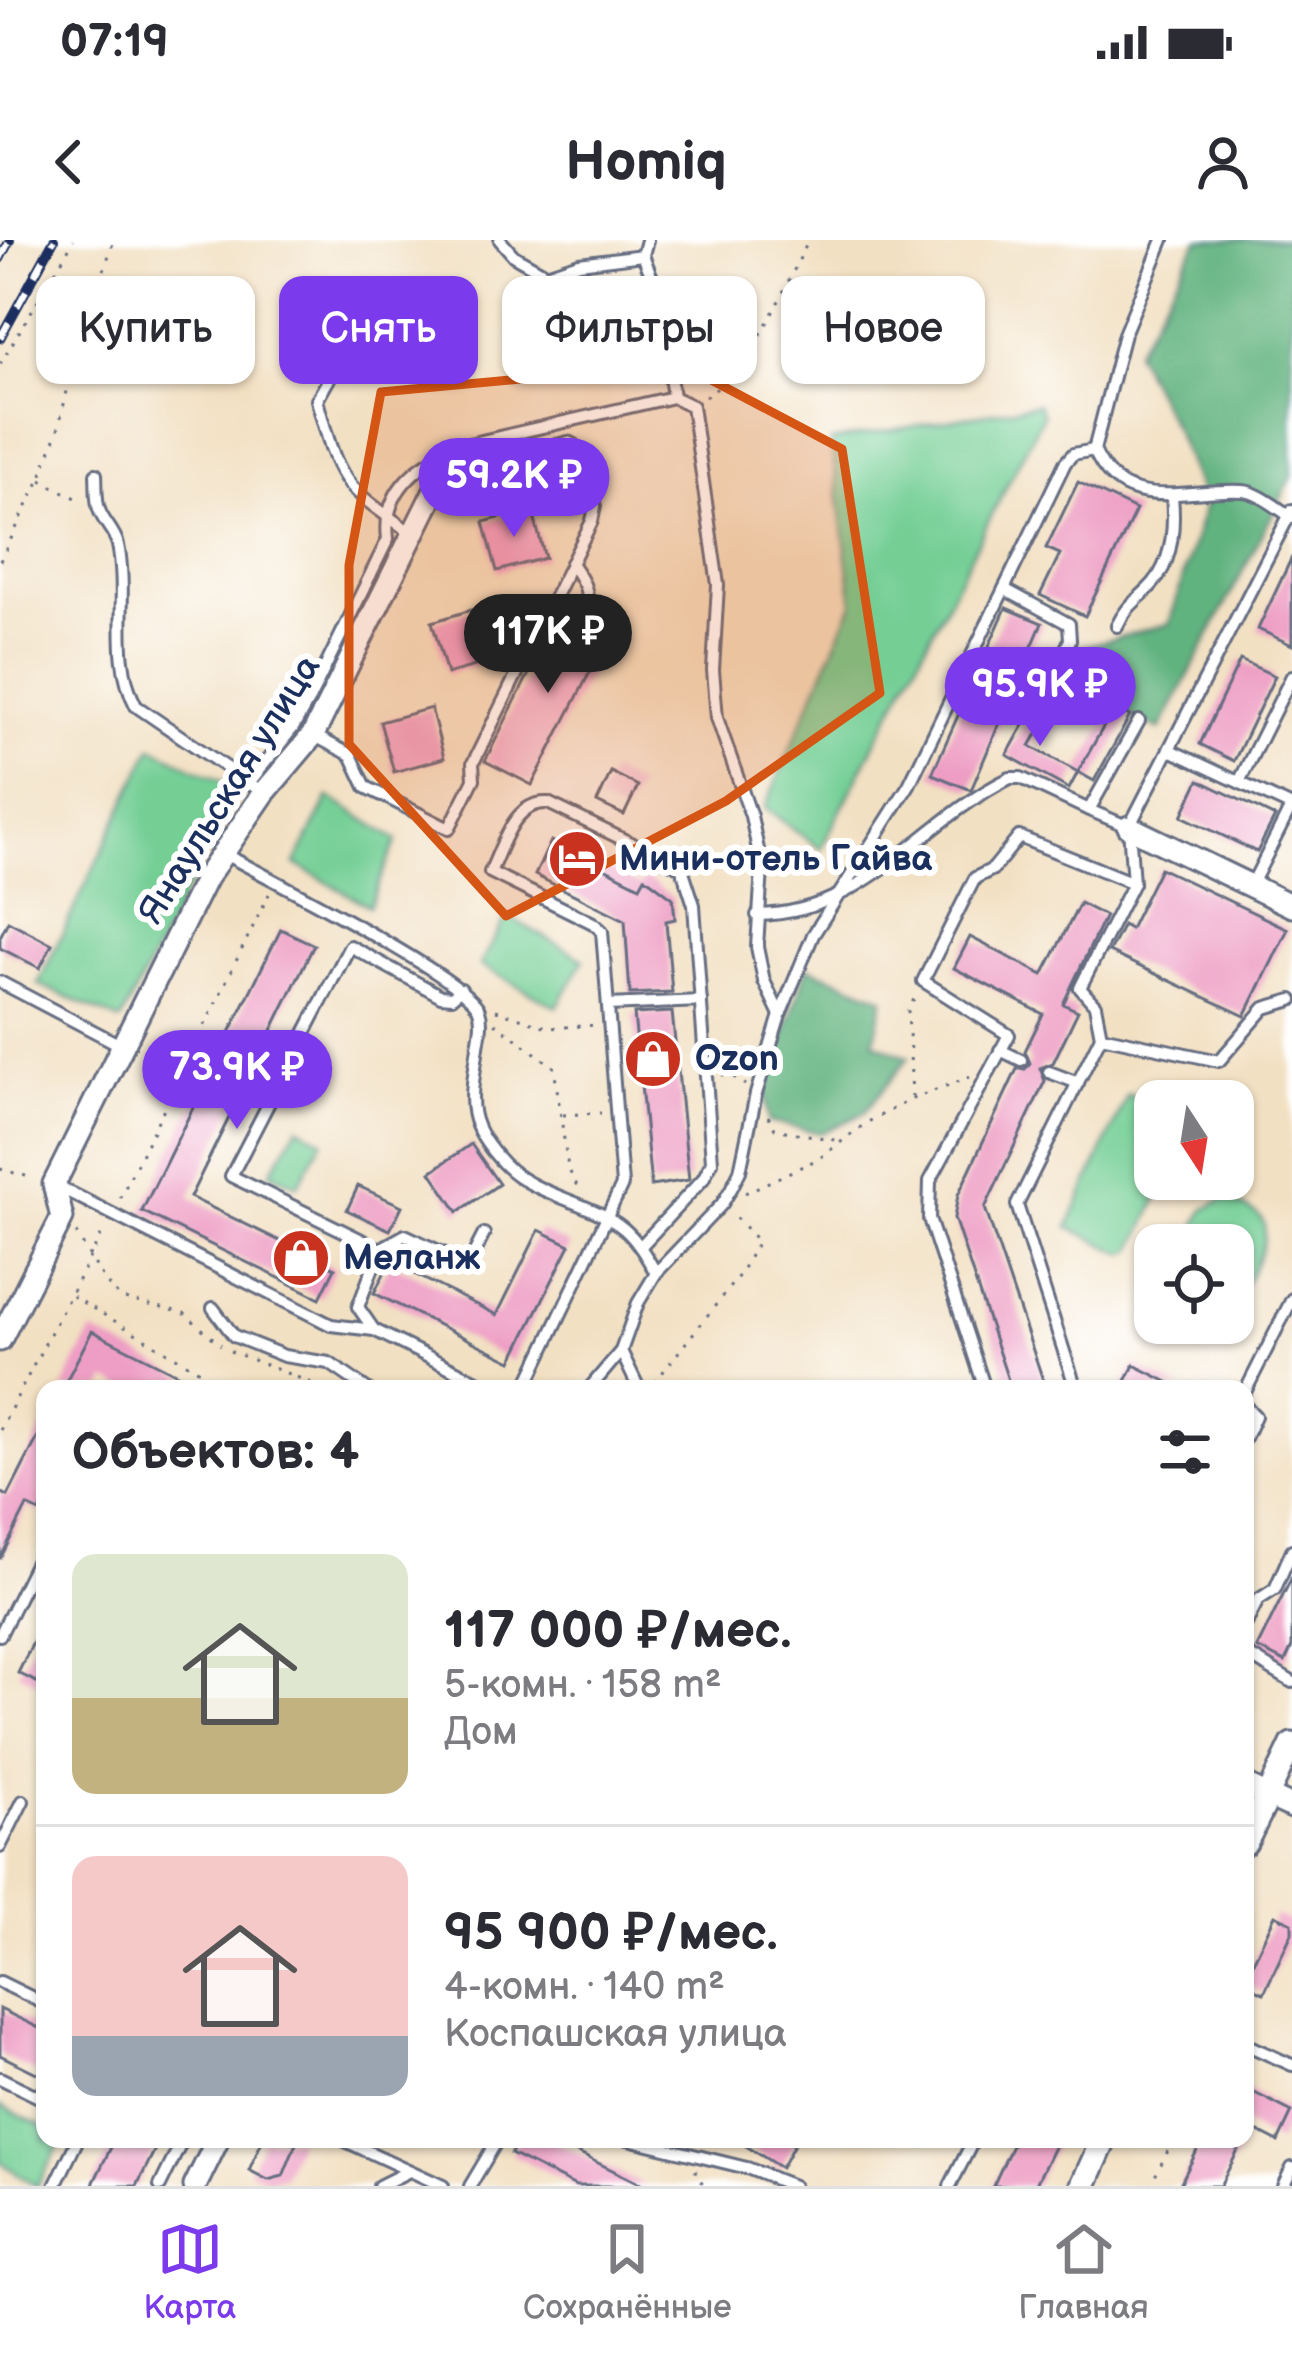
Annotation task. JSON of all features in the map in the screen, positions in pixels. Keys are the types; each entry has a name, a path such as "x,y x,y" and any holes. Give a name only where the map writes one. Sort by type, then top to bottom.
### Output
{"street":[{"name":"Янаульская улица","path":"0,1340 62,1218 54,1184 206,878 256,788 313,735 437,486 456,471"},
{"path":"1129,827 1292,905"},
{"path":"1292,1744 1256,1790 1292,1808"},
{"path":"195,2186 214,2148"},
{"path":"1083,2186 1100,2148"}],"lane":[{"path":"500,240 514,256 546,274 579,263 643,255"},
{"path":"647,240 643,255 658,293 673,397"},
{"path":"1073,1380 1017,1205 1101,1036 1095,1005 1080,988 1132,883 1129,827 1291,514 1248,491 1156,497 1104,473 1094,450 1124,334 1163,240"},
{"path":"326,384 317,400 336,468 353,492 413,534"},
{"path":"97,474 98,509 117,538 124,585 121,658 127,689 136,706 256,788 310,698 388,539 385,514 405,480 433,457 460,446 673,397 692,406 718,585 713,670 717,718 751,816 761,869 757,947 764,981 780,1015"},
{"path":"313,735 351,755 366,788 449,829 474,779 472,763 572,563 595,506 574,445 560,442 456,471 460,446"},
{"path":"597,1380 621,1352 638,1303 656,1274 722,1204 740,1171 756,1094 780,1015 813,935 909,785 1065,463 1073,454 1094,450"},
{"path":"1117,626 1128,603 1151,587 1170,548 1175,532 1172,496"},
{"path":"572,563 587,587 588,604 582,616"},
{"path":"1004,589 1069,624 1070,640 1045,691"},
{"path":"1239,782 1292,676"},
{"path":"1089,809 1139,721"},
{"path":"1170,750 1291,807 1251,886"},
{"path":"757,915 791,915 836,900 1010,778 1021,778 1129,827"},
{"path":"529,1380 622,1185 599,927 490,872 519,813 536,802 548,803 682,868 694,905 712,1162 640,1247"},
{"path":"983,1380 929,1219 930,1181 1009,1035 923,981 975,878 993,868 1018,837 1132,883"},
{"path":"223,853 460,989 478,1004 482,1018 470,1112 503,1163 608,1218 640,1247 656,1274"},
{"path":"380,1250 231,1176 350,946 441,996 452,997 460,989"},
{"path":"0,982 122,1046"},
{"path":"608,1005 701,1000"},
{"path":"1101,1036 1219,1061 1265,1008 1292,1000"},
{"path":"1000,1050 1021,1060"},
{"path":"1049,1072 1078,1083"},
{"path":"54,1184 331,1325 374,1330 475,1380"},
{"path":"374,1330 358,1307 380,1250 405,1234 468,1265 484,1234"},
{"path":"1252,1380 1292,1299"},
{"path":"213,1308 234,1336 284,1356 329,1363 354,1380"},
{"path":"621,1352 635,1380"},
{"path":"1254,1608 1275,1589 1292,1550"},
{"path":"0,1634 36,1562"},
{"path":"1254,1659 1292,1682"},
{"path":"0,1847 23,1801"},
{"path":"0,1982 36,2000"},
{"path":"1254,2048 1292,2065"},
{"path":"0,2078 36,2096"},
{"path":"55,2186 74,2148"},
{"path":"160,2186 179,2148"},
{"path":"360,2148 443,2186"},
{"path":"470,2186 493,2148"},
{"path":"665,2148 747,2168 793,2186"},
{"path":"950,2186 969,2148"},
{"path":"1283,2186 1292,2168"},
{"path":"379,2186 409,2171"}],"path":[{"path":"0,364 74,240"},
{"path":"0,561 40,480 71,374 95,330 100,282 114,240"},
{"path":"692,406 717,390 748,352 809,240"},
{"path":"40,480 98,509"},
{"path":"0,1430 275,882"},
{"path":"912,1099 908,1011 923,981"},
{"path":"478,1004 550,1028 610,1024"},
{"path":"478,1004 505,1034 554,1067 568,1168 588,1209"},
{"path":"656,1380 740,1274 758,1241 722,1204 820,1158 866,1123 912,1099 988,1070"},
{"path":"707,1076 731,1075 756,1094 776,1129 842,1141"},
{"path":"561,1115 616,1112"},
{"path":"0,1169 54,1184"},
{"path":"89,1258 120,1298 184,1313 209,1338 235,1354 303,1380"},
{"path":"70,1295 205,1373 202,1380"},
{"path":"1150,2186 1169,2148"}],"highlighted area":[{"path":"681,364 842,449 880,693 726,801 506,916 349,744 349,565 381,392"}],"green space":[{"path":"1198,240 1292,240 1292,477 1160,730 1102,700 1088,718 1072,710 1070,650 1169,624 1205,504 1135,352"},
{"path":"1038,404 1043,415 821,849 765,808 853,603 831,441"},
{"path":"152,747 237,789 121,1021 38,984"},
{"path":"329,797 397,840 369,906 295,864"},
{"path":"507,916 584,959 557,1007 480,965"},
{"path":"807,967 884,998 874,1042 909,1057 864,1113 821,1133 768,1122 765,1093"},
{"path":"1128,1094 1134,1097 1134,1200 1157,1200 1146,1224 1134,1224 1134,1249 1124,1254 1068,1227"},
{"path":"298,1126 323,1140 298,1185 270,1173"},
{"path":"1226,1200 1260,1217 1264,1236 1254,1267 1254,1224 1197,1224 1204,1210"},
{"path":"0,2106 36,2124 36,2148 58,2148 37,2186 0,2162"}],"building":[{"path":"1078,482 1136,510 1085,616 1040,595 1060,554 1046,548"},
{"path":"532,509 545,558 497,571 484,522"},
{"path":"1292,557 1292,645 1258,629"},
{"path":"563,606 573,612 577,624 591,621 611,631 532,785 485,761"},
{"path":"481,607 496,660 447,674 432,622"},
{"path":"1006,608 1042,623 971,790 932,774"},
{"path":"1240,660 1275,676 1234,761 1200,744"},
{"path":"1039,698 1053,706 1030,746 1078,772 1069,789 1007,755"},
{"path":"431,708 444,758 394,772 380,722"},
{"path":"1114,708 1130,716 1094,781 1078,772"},
{"path":"611,772 638,786 624,815 597,802"},
{"path":"1199,780 1275,817 1257,852 1182,816"},
{"path":"551,841 640,886 645,877 673,898 675,919 666,921 672,992 630,994 625,920 535,875"},
{"path":"1160,868 1288,929 1245,1016 1109,952 1123,925 1130,929"},
{"path":"1080,903 1105,916 1063,1004 1078,1011 1053,1063 1040,1068 1045,1081 985,1208 1043,1380 1008,1380 954,1218 958,1195 1017,1069 1030,1063 1025,1051 1043,1014 954,968 970,937 1043,975"},
{"path":"8,921 52,944 40,968 0,948"},
{"path":"281,929 314,945 190,1197 335,1268 320,1298 142,1211"},
{"path":"672,1012 689,1180 651,1186 634,1014"},
{"path":"471,1144 499,1184 458,1212 431,1172"},
{"path":"358,1186 402,1206 390,1230 347,1210"},
{"path":"539,1230 570,1245 512,1361 374,1293 390,1262 497,1315"},
{"path":"92,1331 189,1380 108,1380 67,1380"},
{"path":"1134,1365 1164,1380 1126,1380"},
{"path":"36,1441 36,1510 27,1506 0,1559 0,1492 8,1496"},
{"path":"1292,1577 1292,1647 1285,1662 1257,1648"},
{"path":"36,1636 36,1682 18,1673"},
{"path":"1275,1915 1292,1923 1292,1933 1264,1993 1254,1988 1254,1960"},
{"path":"0,2009 36,2027 36,2073 0,2055"},
{"path":"1254,2093 1292,2112 1278,2142 1254,2130"},
{"path":"111,2148 156,2148 137,2186 92,2186"},
{"path":"259,2148 294,2148 283,2176 268,2180 249,2170"},
{"path":"514,2148 567,2148 645,2186 576,2186 511,2154"},
{"path":"749,2148 792,2148 781,2168"},
{"path":"1011,2148 1054,2148 1035,2186 993,2186"},
{"path":"1198,2148 1239,2148 1220,2186 1179,2186"}],"railway":[{"path":"0,259 10,240"},
{"path":"0,338 54,240"}],"place":[{"name":"Мини-отель Гайва","path":"577,859"},
{"name":"Ozon","path":"653,1059"},
{"name":"Меланж","path":"301,1258"}]}
